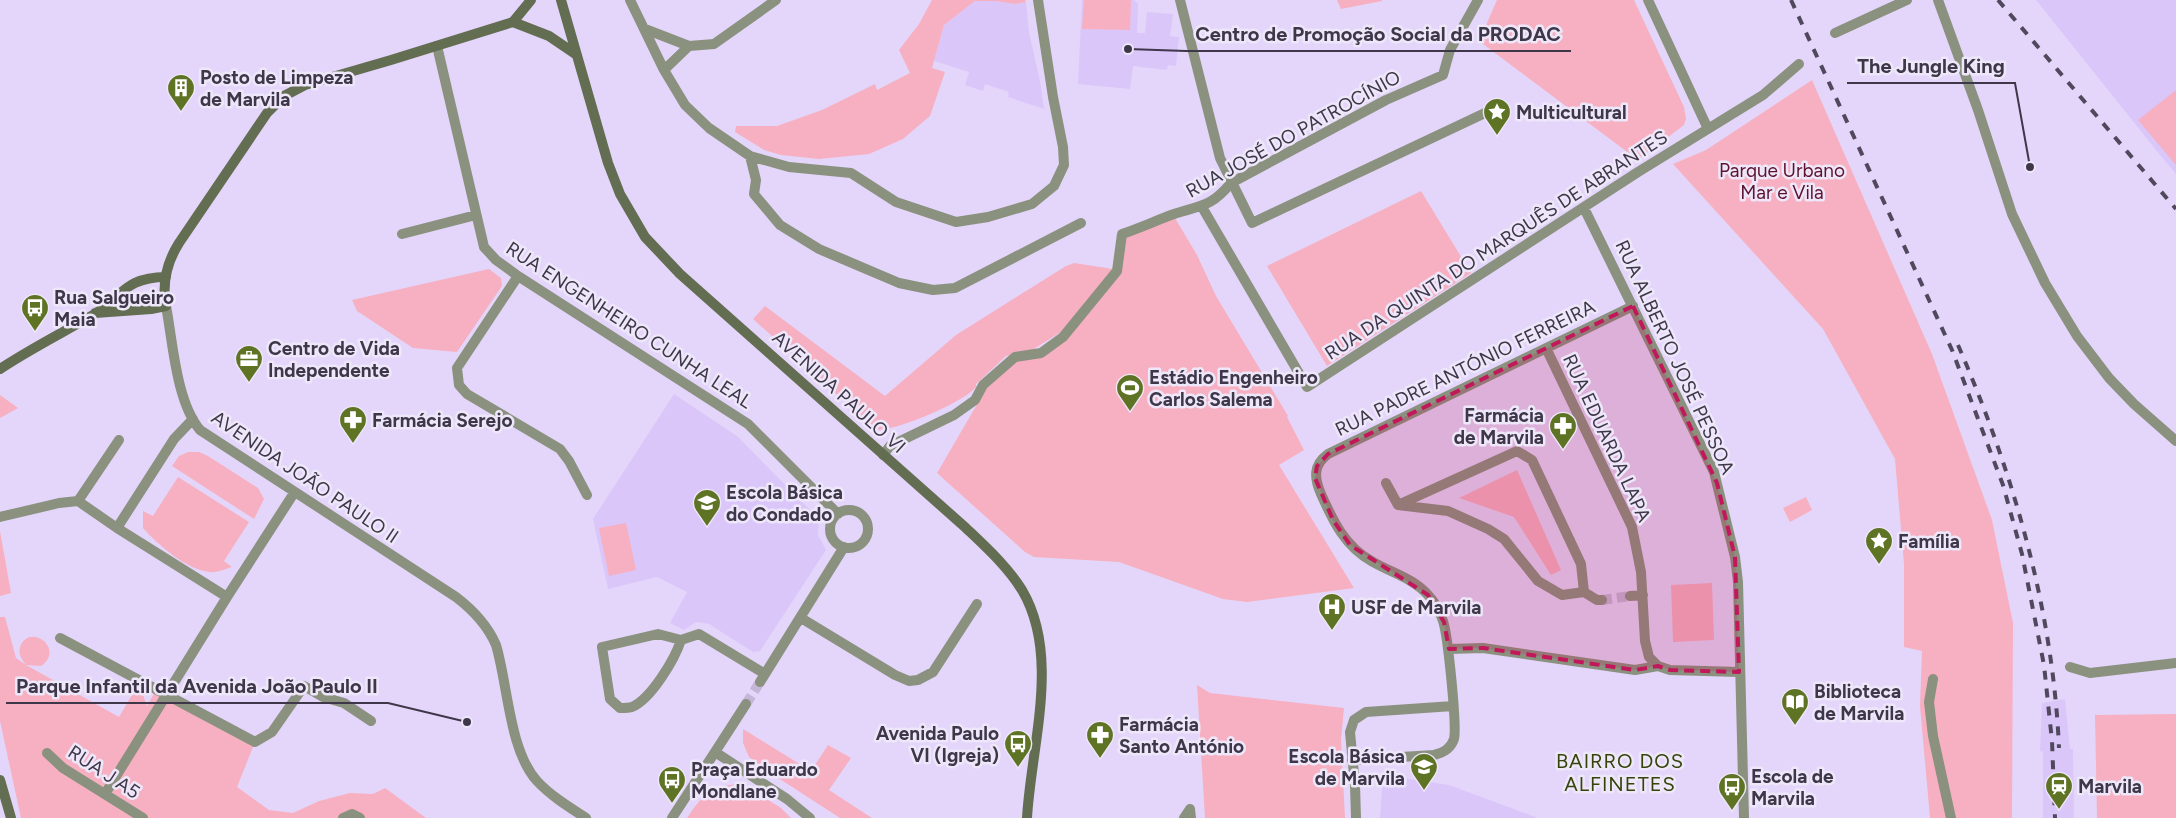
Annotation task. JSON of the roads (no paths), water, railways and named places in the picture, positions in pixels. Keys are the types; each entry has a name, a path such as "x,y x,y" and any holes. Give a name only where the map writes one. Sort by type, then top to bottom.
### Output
{"main road":[{"path":"531,0 512,22 549,36 576,55"},
{"name":"AVENIDA PAULO VI","path":"561,0 598,130 620,194 641,231 656,251 1001,562 1019,585 1030,605 1040,642 1042,671 1027,818"},
{"name":"AVENIDA JOÃO PAULO II","path":"166,306 166,277 171,257 267,114 284,96 305,85 512,22"},
{"path":"0,369 95,313 131,284 150,277 166,277"},
{"path":"95,313 151,310 166,306"},
{"path":"0,780 10,818"}],"street":[{"path":"630,0 664,70 685,105 709,128 750,156 789,166 851,173 896,202 956,222 988,217 1032,204 1054,186 1064,165 1063,148 1038,0"},
{"path":"645,29 689,46 714,44 776,0"},
{"path":"1180,0 1220,158 1252,224 1485,113"},
{"name":"RUA JOSÉ DO PATROCÍNIO","path":"883,455 890,446 954,415 976,400 983,385 1015,357 1041,352 1063,337 1117,271 1122,234 1174,214 1202,207 1219,196 1231,183 1386,100 1443,75 1450,50 1478,0"},
{"path":"1648,0 1708,129"},
{"path":"1835,33 1907,0"},
{"path":"1938,0 1978,110 2012,214 2045,283 2077,336 2109,378 2134,404 2176,441"},
{"name":"RUA ENGENHEIRO CUNHA LEAL","path":"437,46 486,251 518,276 748,424 838,514"},
{"path":"664,70 689,46"},
{"name":"RUA DA QUINTA DO MARQUÊS DE ABRANTES","path":"1202,207 1307,388 1584,208 1763,95 1799,64"},
{"path":"750,156 756,180 754,194 780,225 819,249 900,283 933,290 955,288 1082,223"},
{"name":"RUA ALBERTO JOSÉ PESSOA","path":"1584,208 1715,477 1735,556 1740,628 1739,672 1744,818"},
{"path":"402,234 476,215"},
{"path":"518,276 457,368 459,384 467,394 560,449 569,461 586,496"},
{"name":"AVENIDA JOÃO PAULO II","path":"166,306 182,394 192,420 205,435 456,597 477,614 491,634 497,650 519,748 526,766 548,792 586,818"},
{"name":"RUA PADRE ANTÓNIO FERREIRA","path":"1448,649 1444,622 1428,595 1410,580 1360,554 1341,533 1316,484 1317,466 1328,454 1633,306"},
{"name":"RUA EDUARDA LAPA","path":"1546,348 1632,527 1641,572 1646,651 1658,666"},
{"path":"117,528 174,439 192,420"},
{"path":"78,501 119,440"},
{"path":"1398,505 1517,451 1532,460 1581,564 1584,592"},
{"path":"1386,483 1398,505"},
{"path":"105,794 294,493"},
{"path":"0,517 60,503 78,501 117,528 227,597"},
{"path":"1398,505 1448,511 1480,525 1504,539 1538,581 1562,595 1584,592 1597,600 1602,600"},
{"path":"844,511 856,512 866,521 868,528 863,542 857,547 844,547 835,542 832,535 831,527 833,520 844,511"},
{"path":"681,640 678,650 650,694 632,707 620,708 610,699 602,647 658,634 681,640 698,634 762,678 844,547"},
{"path":"1630,596 1643,595"},
{"path":"801,618 895,675 909,681 918,680 933,672 977,604"},
{"path":"60,638 255,742 272,732 304,686 324,697 344,703 371,721"},
{"path":"1352,760 1440,754 1449,747 1454,740 1448,649 1483,648 1635,670 1658,666 1670,670 1739,672"},
{"path":"2070,667 2090,673 2176,663"},
{"path":"1932,679 1928,702 1951,818"},
{"path":"672,818 746,704"},
{"path":"1356,818 1350,732 1354,720 1360,714 1366,712 1452,706"},
{"path":"715,752 787,799 810,818"},
{"name":"RUA J A5","path":"47,753 63,768 143,818"},
{"path":"1184,818 1190,809 1191,818"},
{"path":"343,818 352,814 360,818"}],"tunnel":[{"path":"1602,600 1630,596"},
{"path":"746,704 760,682"}],"railway":[{"path":"1791,0 1952,350 2003,485 2022,554 2044,665 2052,741 2055,818"},
{"path":"1998,0 2176,209"},
{"path":"1958,345 1996,442 2027,542 2048,644 2059,748"}],"place":[{"name":"Centro de Promoção Social da PRODAC","path":"1128,49"},
{"name":"Posto de Limpeza de Marvila","path":"181,112"},
{"name":"Multicultural","path":"1497,136"},
{"name":"The Jungle King","path":"2030,167"},
{"name":"Rua Salgueiro Maia","path":"35,332"},
{"name":"Centro de Vida Independente","path":"249,383"},
{"name":"Estádio Engenheiro Carlos Salema","path":"1130,412"},
{"name":"Farmácia Serejo","path":"353,444"},
{"name":"Farmácia de Marvila","path":"1563,450"},
{"name":"Escola Básica do Condado","path":"707,527"},
{"name":"Família","path":"1879,565"},
{"name":"USF de Marvila","path":"1332,631"},
{"name":"Parque Infantil da Avenida João Paulo II","path":"467,722"},
{"name":"Biblioteca de Marvila","path":"1795,726"},
{"name":"Farmácia Santo António","path":"1100,759"},
{"name":"Avenida Paulo VI (Igreja)","path":"1018,768"},
{"name":"Escola Básica de Marvila","path":"1424,791"},
{"name":"Praça Eduardo Mondlane","path":"672,804"},
{"name":"Marvila","path":"2059,810"},
{"name":"Escola de Marvila","path":"1732,811"}],"district":[{"name":"BAIRRO DOS ALFINETES","path":"1620,772"}],"park label":[{"name":"Parque Urbano Mar e Vila","path":"1782,181"}]}
